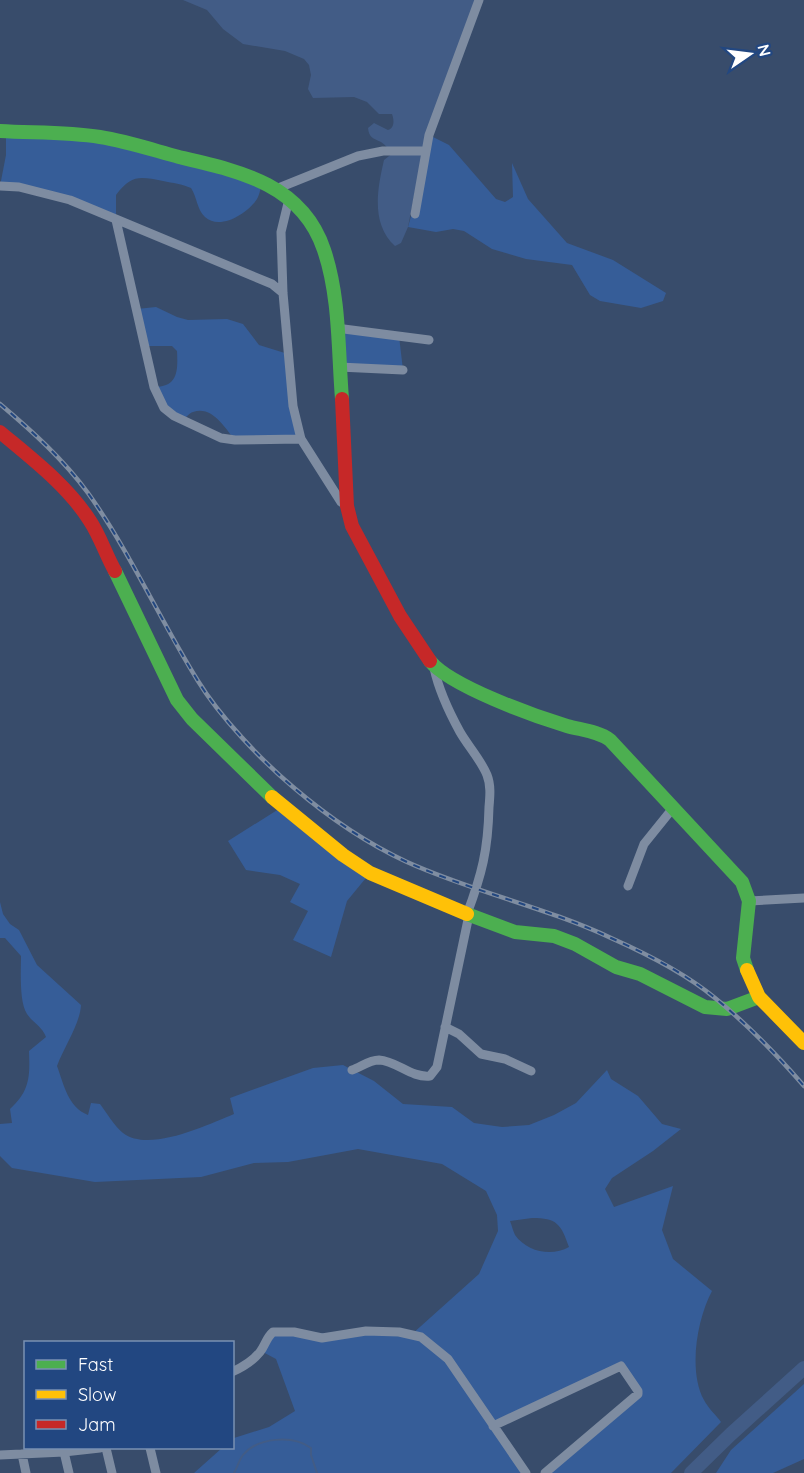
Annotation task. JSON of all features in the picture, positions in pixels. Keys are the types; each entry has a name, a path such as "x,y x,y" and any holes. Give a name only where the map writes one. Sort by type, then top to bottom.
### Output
{"street":[{"path":"415,214 424,151 449,77 479,0"},
{"path":"0,131 100,136 234,170 276,189 302,211 324,250 334,294 344,504"},
{"path":"276,189 358,156 397,150 424,151"},
{"path":"0,186 20,187 70,200 272,284 283,293"},
{"path":"289,200 281,232 283,293 293,406 301,439 344,504 352,526 400,616 440,672 490,697 541,718 602,734 610,740 742,882 749,913 743,958 750,979 759,997 804,1043"},
{"path":"116,219 154,387 164,408 181,421 221,438 235,440 301,439"},
{"path":"336,328 429,340"},
{"path":"339,367 403,370"},
{"path":"0,432 54,479 75,500 90,521 177,700 192,719 282,807 343,855 370,873 468,915 515,932 554,936 575,944 616,967 640,974 705,1007 717,1010 727,1009 759,997"},
{"path":"352,1070 366,1063 380,1060 421,1077 430,1076 437,1067 468,915 484,864 489,834 490,785 487,773 460,731 446,703 434,666"},
{"path":"628,886 644,844 673,808"},
{"path":"748,902 804,898"},
{"path":"445,1027 459,1034 481,1054 505,1059 531,1071"},
{"path":"234,1371 255,1358 268,1336 282,1330 322,1338 366,1331 421,1337 448,1359 526,1473"},
{"path":"493,1426 621,1366 638,1394 545,1473"},
{"path":"0,1455 91,1449"},
{"path":"106,1449 112,1473"},
{"path":"150,1449 156,1473"},
{"path":"64,1452 69,1473"},
{"path":"22,1454 26,1473"}],"shaded area":[{"path":"183,0 477,0 415,191 408,227 401,243 395,246 387,237 382,228 378,206 379,183 384,160 393,153 369,134 368,128 374,123 390,129 393,123 392,114 379,114 367,102 354,97 313,98 308,89 311,75 309,65 304,59 285,51 243,44 223,29 207,10"},
{"path":"6,132 100,137 262,181 257,199 247,210 241,215 218,222 211,221 202,214 191,188 155,179 131,180 116,195 116,220 70,200 0,186 6,155"},
{"path":"429,135 449,145 496,199 505,202 513,197 512,163 528,199 567,243 613,260 666,293 663,301 641,308 600,301 590,295 572,265 526,259 492,249 464,231 453,229 436,232 408,227"},
{"path":"156,307 188,320 227,319 243,324 259,345 288,354 301,439 235,440 217,419 206,412 193,412 181,421 174,416 154,387 172,381 177,365 177,351 172,346 145,346 137,309"},
{"path":"336,328 399,336 403,370 339,367"},
{"path":"282,807 370,873 347,901 331,957 293,940 308,911 290,902 300,884 280,875 246,870 228,841"},
{"path":"0,902 3,914 10,924 19,930 37,965 81,1005 75,1028 57,1066 71,1101 88,1115 91,1103 100,1104 123,1133 134,1138 162,1139 209,1124 234,1114 230,1098 313,1068 343,1065 374,1081 403,1104 452,1107 474,1123 502,1127 529,1125 554,1115 576,1103 607,1070 611,1079 638,1096 662,1124 681,1129 612,1178 605,1189 614,1207 673,1186 662,1230 673,1259 712,1291 702,1316 696,1345 696,1375 704,1400 721,1422 671,1473 545,1473 638,1394 620,1366 494,1426 526,1473 194,1473 221,1449 234,1449 234,1438 269,1427 295,1411 276,1359 261,1351 268,1336 366,1331 411,1335 479,1274 498,1231 497,1215 486,1191 442,1164 358,1149 288,1162 254,1163 201,1177 95,1182 12,1168 0,1156 0,1124 12,1123 10,1109 22,1096 27,1083 29,1051 46,1037 24,1009 21,956 5,938 0,938","holes":["532,1218 547,1219 557,1224 569,1247 555,1252 533,1249 515,1235 510,1221"]},
{"path":"804,1384 804,1459 773,1473 716,1473 731,1450"}],"waterway":[{"path":"691,1473 804,1368"},
{"path":"234,1473 249,1449 257,1444 276,1440 295,1441 311,1448 317,1473"}],"railway":[{"path":"0,404 47,446 88,493 118,539 207,695 242,737 293,787 347,828 407,862 432,873 586,927 678,972 739,1018 804,1086"}],"traffic: fast":[{"path":"0,131 75,134 120,141 224,168 266,184 284,195 314,228 324,250 336,305 342,399"},
{"path":"115,571 177,700 192,719 272,797"},
{"path":"430,661 440,671 455,680 514,708 595,733 610,740 742,882 749,901 743,958 747,970"},
{"path":"467,914 515,932 554,936 575,944 616,967 640,974 705,1007 727,1009 759,997"}],"traffic: slow":[{"path":"272,797 343,855 370,873 467,914"},
{"path":"747,970 759,997 804,1043"}],"traffic: jam":[{"path":"342,399 347,506 352,526 400,616 430,661"},
{"path":"0,432 48,473 81,508 94,527 115,571"}]}
